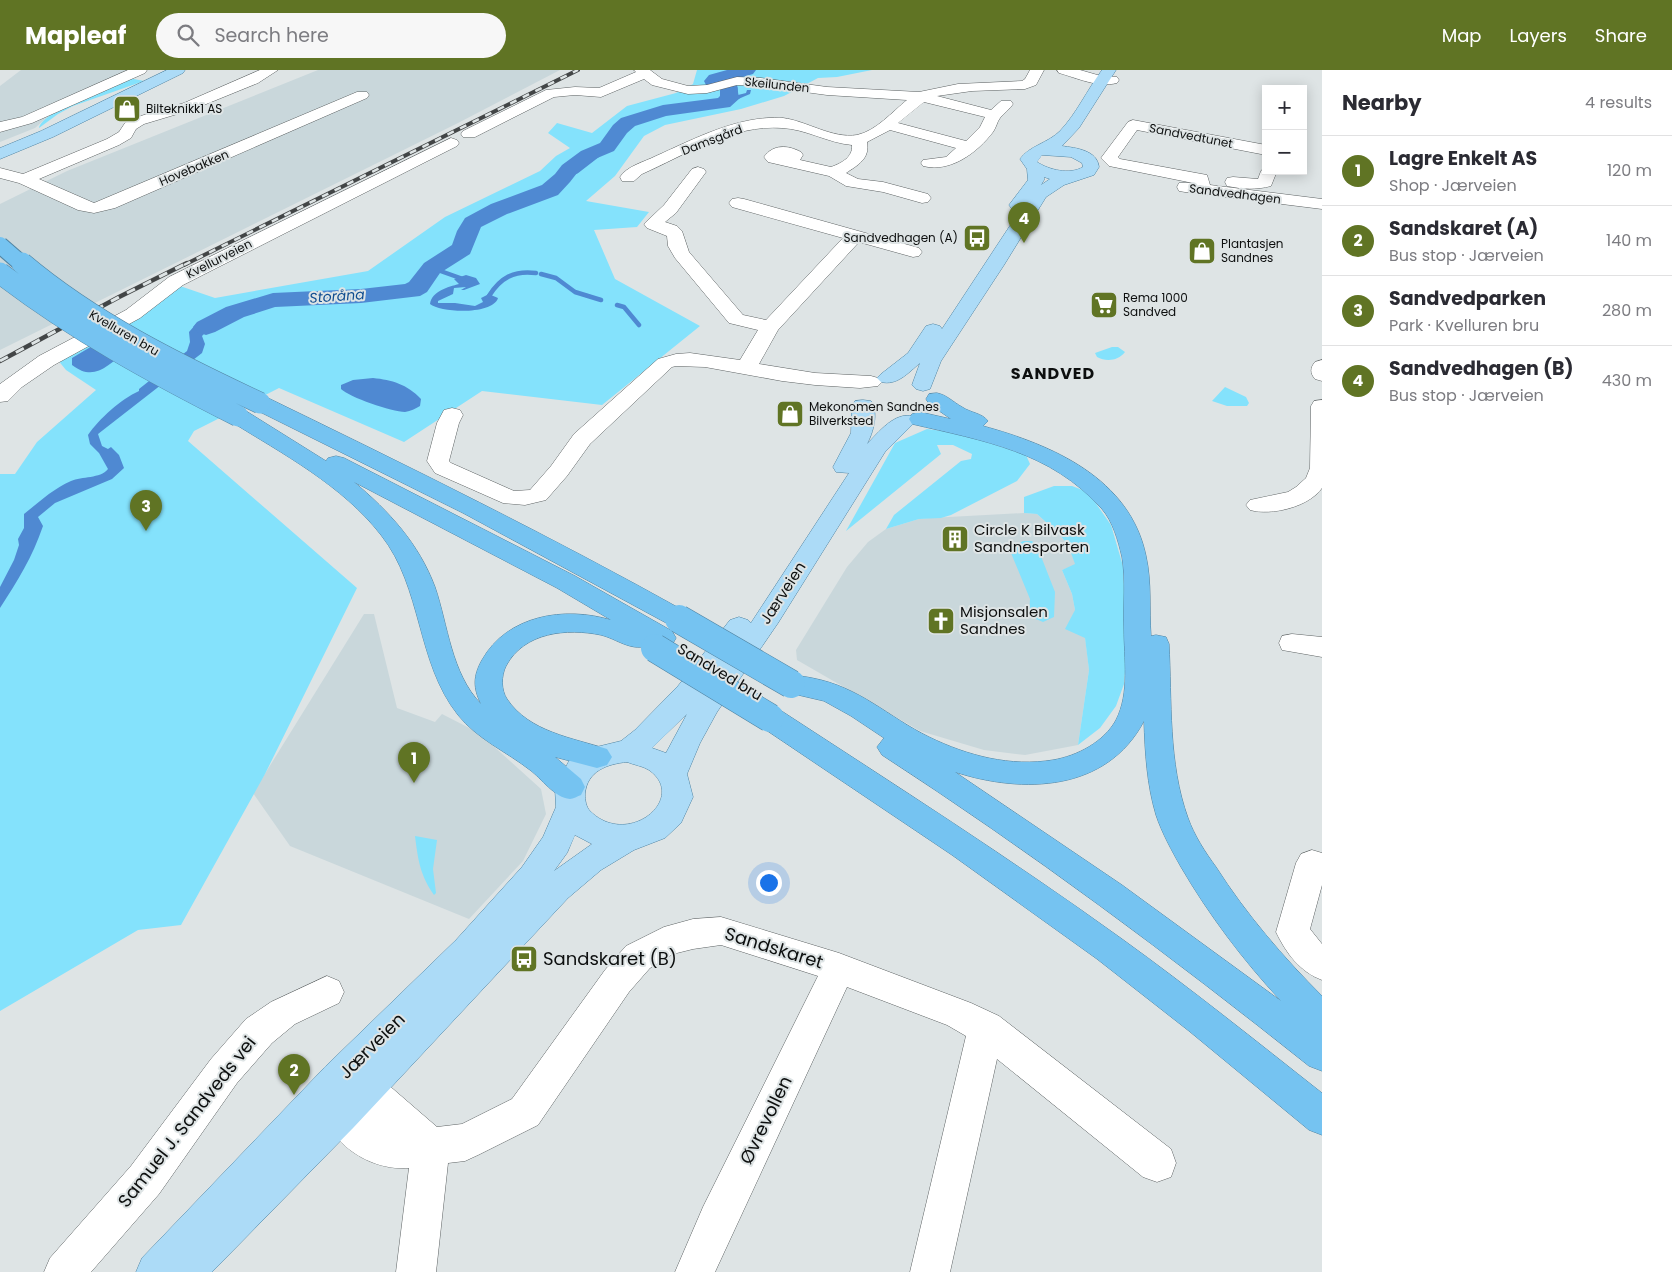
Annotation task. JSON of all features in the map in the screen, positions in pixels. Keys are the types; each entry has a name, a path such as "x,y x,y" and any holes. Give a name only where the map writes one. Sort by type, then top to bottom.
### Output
{"highway":[{"name":"Kvelluren bru","path":"0,245 44,282 118,331 208,379 249,409"},
{"name":"Kvelluren bru","path":"0,273 52,312 98,342 150,371 249,409"},
{"path":"930,392 956,413 1012,431 1104,479 1126,502 1140,524 1149,549 1154,574 1162,777 1172,818 1218,900 1260,953 1322,1020"},
{"path":"249,409 498,521 588,567 666,635 779,703 1086,910 1218,1008 1322,1094"},
{"path":"249,409 356,493 390,529 411,560 421,584 437,646 454,688 469,709 490,728 537,759 570,797"},
{"path":"779,703 834,694 908,739 938,753 997,771 1029,774 1069,768 1098,756 1120,736 1132,716 1137,696 1136,569 1132,547 1124,525 1112,505 1063,458 999,438 912,420"},
{"path":"597,757 577,753 552,744 522,730 503,716 490,694 489,678 494,662 505,647 521,635 541,626 563,622 585,622 625,633 666,635"},
{"name":"Sandved bru","path":"666,635 779,703"},
{"path":"779,703 994,814 1091,880 1236,986 1322,1054"},
{"path":"779,703 940,830 1078,926 1207,1023 1322,1117"}],"main road":[{"path":"3,162 48,134 178,70"},
{"path":"1081,167 1053,174 1035,168 1028,159 1036,152 1057,144 1076,123 1089,104 1093,92 1109,75"},
{"path":"1081,167 1078,144 1109,75"},
{"path":"1044,150 1064,150 1081,167"},
{"path":"930,392 931,360 1039,194 1081,167"},
{"path":"912,420 880,417 861,404 860,390 915,357 1036,180 1035,168"},
{"path":"879,380 912,380 930,392"},
{"name":"Jærveien","path":"672,774 685,743 706,705 768,617 876,448 912,420 930,414 936,407 930,392"},
{"name":"Jærveien","path":"628,751 652,734 676,709 739,626 800,540 858,442 862,433 861,404"},
{"path":"628,751 646,755 661,762 672,774 678,787 678,801 672,814 660,826 646,834 628,838 609,836 592,831 579,821 570,797 575,775 584,765 597,757 612,752 628,751"},
{"name":"Jærveien","path":"184,1272 274,1178 533,876 556,844 570,797"},
{"name":"Jærveien","path":"156,1272 348,1094 557,888 590,861 628,838"}],"street":[{"path":"0,127 27,120 140,70"},
{"path":"25,179 113,142 125,135 130,126 139,121 189,106 253,80 271,70"},
{"path":"834,172 855,161 860,155 859,139 866,137 886,124 923,97 969,88 1024,85 1031,82 1037,70"},
{"path":"1065,70 1109,75"},
{"name":"Skeilunden","path":"469,134 551,93 568,91 601,93 613,89 643,72 662,84 688,90 707,89 724,84 761,82 828,91 923,97"},
{"name":"Hovebakken","path":"3,162 25,179 84,206 94,208 109,204 362,95"},
{"path":"923,97 994,115"},
{"path":"929,163 950,161 987,129 994,115 1007,102"},
{"name":"Damsgård","path":"628,177 636,171 729,131 759,124 783,123 834,136 859,139"},
{"path":"886,124 967,146"},
{"name":"Sandvedtunet","path":"1262,149 1133,125 1109,158 1115,163 1202,184 1258,184 1265,182 1268,175"},
{"name":"Kvellurveien","path":"0,396 40,364 78,342 134,314 160,291 451,142"},
{"path":"790,163 834,172 855,184 881,187 922,198"},
{"name":"Sandvedhagen","path":"1081,167 1111,176 1148,181 1202,184 1322,204"},
{"path":"698,172 670,209 653,224 671,230 676,235 677,246 681,254 736,319 770,327"},
{"path":"738,202 913,252"},
{"path":"746,368 770,327 855,236"},
{"path":"452,415 438,461 443,468 512,498 525,498 538,495 560,470 582,439 664,363 680,359 807,378 879,380"},
{"path":"1322,366 1322,375"},
{"path":"807,378 842,391 861,404"},
{"path":"1258,505 1290,501 1307,492 1322,469 1322,406"},
{"path":"1292,643 1322,647"},
{"path":"1312,863 1293,932 1310,956 1322,965"},
{"name":"Sandskaret","path":"348,1094 367,1141 396,1150 465,1142 525,1112 618,981 638,957 664,942 693,934 721,931 839,968 960,1014 986,1028 1157,1163"},
{"name":"Øvrevollen","path":"695,1272 717,1221 839,968"},
{"name":"Samuel J. Sandveds vei","path":"64,1272 145,1180 224,1071 259,1031 283,1013 327,992"},
{"path":"930,1272 986,1028"},
{"path":"416,1272 431,1147"}],"shaded area":[{"path":"21,70 145,70 53,112 35,128 0,142 0,86"},
{"path":"318,70 560,70 458,123 0,350 0,204 67,171"},
{"path":"697,70 872,70 837,77 818,78 784,96 741,109 665,125 644,136 615,176 586,201 649,212 637,227 594,230 615,279 700,326 602,405 482,391 404,442 279,388 194,431 188,441 357,588 265,774 181,925 138,930 0,1011 0,474 15,474 37,442 96,390 66,370 57,359 180,286 215,298 368,271 445,217 540,171 556,156 570,148 548,133 557,123 592,133 627,106 676,93 693,84"},
{"path":"129,78 144,81 73,106 39,128 43,121 64,107"},
{"path":"747,90 751,90 750,94 728,103 653,114 629,124 620,132 615,132 621,125 641,115 677,107 718,102 725,100 727,92 731,92 734,96 746,93"},
{"path":"466,275 476,278 480,284 464,290 461,290 466,287 454,288 453,294 438,301 438,303 475,306 483,302 481,298 491,290 493,291 491,295 498,298 494,304 477,310 455,311 430,304 437,293 459,284 454,279"},
{"path":"258,301 210,328 202,336 205,344 202,353 98,434 102,446 108,449 111,447 119,455 124,468 112,479 55,503 38,517 43,526 39,538 13,588 0,608 0,587 14,560 19,545 18,539 24,528 24,514 64,484 75,479 96,476 108,469 99,453 90,444 88,435 93,429 118,404 139,391 139,389 187,351 190,342 189,332 196,324"},
{"path":"104,339 125,352 106,367 94,372 80,370 72,365 72,358"},
{"path":"1112,347 1118,347 1125,352 1115,359 1108,360 1100,359 1095,353"},
{"path":"373,378 405,386 421,399 420,406 407,412 399,411 361,400 341,389 341,385 353,380"},
{"path":"1225,387 1246,397 1249,403 1247,406 1227,406 1212,401"},
{"path":"927,429 959,433 1026,455 1030,464 1017,481 951,515 941,518 919,519 886,529 894,515 961,461 971,459 972,454 953,445 937,445 941,454 846,531 895,443"},
{"path":"1054,486 1072,486 1088,492 1111,525 1123,566 1127,647 1124,684 1116,706 1100,728 1078,745 1089,670 1085,638 1065,629 1075,610 1072,594 1062,570 1075,564 1068,545 1059,534 1037,514 1024,513 1024,497"},
{"path":"1024,513 1037,514 1059,534 1068,545 1076,565 1062,570 1072,594 1075,610 1085,637 1089,670 1078,745 1025,755 984,750 920,731 797,660 796,650 847,567 868,542 886,529 919,519"},
{"path":"1023,541 1032,541 1037,546 1055,592 1054,617 1043,622 1029,616 1030,599 1011,553 1012,547"},
{"path":"364,614 374,614 397,708 435,722 442,714 479,733 541,789 546,814 523,861 469,919 290,846 253,793"},
{"path":"415,836 437,840 433,869 436,893 434,895 420,867"}],"waterway":[{"name":"Storåna","path":"206,327 235,312 273,300 361,296 411,291 418,287 432,268 462,249 473,223 499,209 550,190 563,178 569,169 588,155 607,147 620,129 628,122 663,111 723,103 731,98 729,87 713,81 747,70"},
{"path":"564,177 577,172 599,155 598,149"},
{"path":"432,268 463,279"},
{"path":"489,296 498,284 514,274 536,273"},
{"path":"541,274 556,278 575,292 601,300"},
{"path":"617,305 624,307 639,325"}],"railway":[{"path":"184,265 578,70"},
{"path":"0,361 187,263"}],"place":[{"name":"Bilteknikk1 AS","path":"127,109"},
{"name":"Sandvedhagen (A)","path":"977,238"},
{"name":"Sandvedhagen (B)","path":"1024,243"},
{"name":"Plantasjen Sandnes","path":"1202,251"},
{"name":"Rema 1000 Sandved","path":"1104,305"},
{"name":"Mekonomen Sandnes Bilverksted","path":"790,414"},
{"name":"Sandvedparken","path":"146,531"},
{"name":"Circle K Bilvask Sandnesporten","path":"955,539"},
{"name":"Misjonsalen Sandnes","path":"941,621"},
{"name":"Lagre Enkelt AS","path":"414,783"},
{"name":"Sandskaret (B)","path":"524,959"},
{"name":"Sandskaret (A)","path":"294,1095"}],"district":[{"name":"SANDVED","path":"1053,373"}]}
